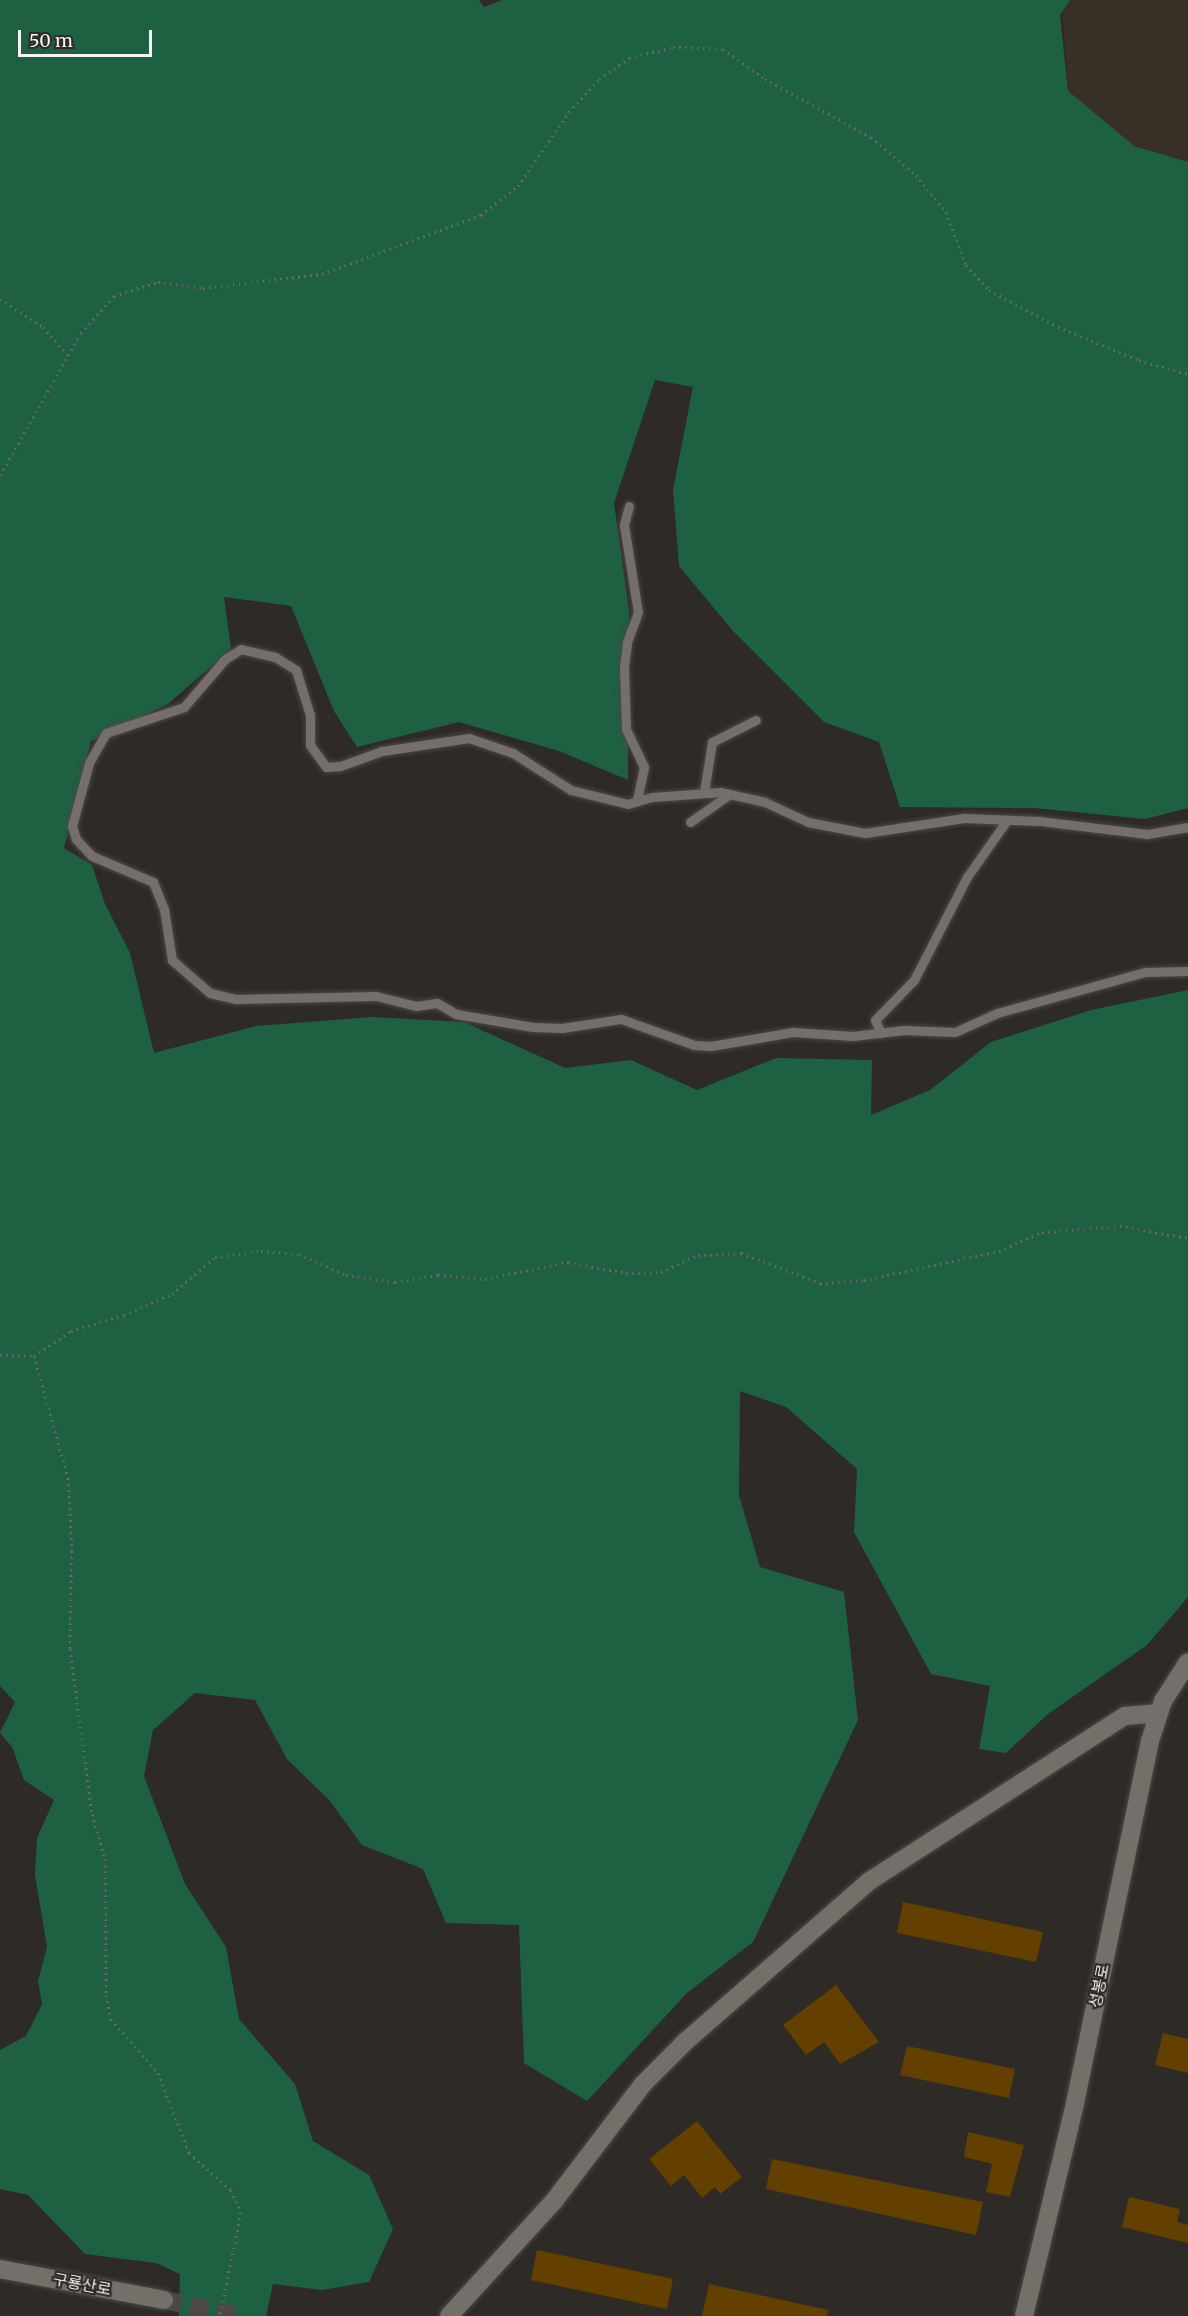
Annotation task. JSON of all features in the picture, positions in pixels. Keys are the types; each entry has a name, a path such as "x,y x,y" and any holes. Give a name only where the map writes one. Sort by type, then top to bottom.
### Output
{"street":[{"name":"성봉로","path":"1024,2316 1159,1713 1188,1662"},
{"path":"449,2316 554,2201 643,2084 686,2041 868,1882 989,1800 1125,1716 1159,1713"},
{"name":"구룡산로","path":"0,2269 164,2300"}],"lane":[{"path":"629,506 624,525 638,612 627,643 626,729 644,767 638,801"},
{"path":"1188,827 1147,834 964,818 865,833 808,822 765,802 730,794 704,792 638,801 599,800 571,790 513,753 469,738 382,751 326,767 310,745 310,715 296,670 275,657 241,650 225,659 184,707 106,734 89,763 72,826 76,839 92,856 153,882 165,909 172,960 186,976 220,998 376,996 416,1006 437,1003 456,1014 533,1027 562,1028 621,1019 694,1045 711,1046 793,1032 955,1032 998,1013 1145,972 1188,971"},
{"path":"704,792 712,742 756,720"},
{"path":"690,822 730,794"},
{"path":"881,1033 875,1020 914,980 967,877 1007,820"}],"path":[{"path":"0,475 81,333 114,296 158,282 203,288 322,274 481,215 518,186 569,112 599,79 629,58 673,47 723,49 765,79 871,137 916,175 946,212 966,265 989,290 1058,327 1139,360 1188,374"},
{"path":"0,299 43,327 69,357"},
{"path":"0,1355 34,1356 71,1331 124,1315 171,1294 214,1257 261,1251 299,1254 346,1275 395,1282 438,1275 485,1279 568,1262 626,1274 661,1272 698,1255 741,1252 820,1283 864,1280 999,1251 1042,1232 1120,1226 1188,1238"},
{"path":"34,1356 68,1478 72,1551 70,1649 92,1814 105,1859 106,1995 111,2019 158,2073 189,2153 231,2190 241,2212 220,2316"}],"shaded area":[{"path":"1062,0 1188,0 1188,205 1068,91"}],"green space":[{"path":"0,0 479,0 484,7 502,0 1070,0 1060,15 1068,91 1134,146 1188,162 1188,808 1145,819 1034,808 900,807 879,742 824,722 733,631 679,566 673,490 693,387 655,380 614,503 629,610 628,780 559,751 459,722 357,747 334,711 291,606 224,597 231,649 168,704 91,741 64,848 92,865 105,904 130,953 154,1053 256,1026 372,1017 464,1022 565,1068 631,1060 697,1090 776,1058 872,1060 871,1115 930,1090 991,1042 1091,1010 1188,990 1188,1597 1147,1645 1048,1714 1006,1753 979,1749 990,1686 931,1674 854,1532 857,1469 786,1407 740,1391 739,1495 760,1567 844,1592 858,1720 753,1942 687,1993 587,2101 524,2063 519,1925 446,1923 423,1869 362,1845 330,1801 287,1759 255,1700 195,1693 153,1730 144,1776 185,1884 226,1947 239,2019 295,2084 313,2141 369,2175 393,2229 369,2282 322,2290 273,2284 266,2316 179,2316 180,2274 156,2263 85,2254 28,2195 0,2189 0,2050 26,2036 42,2004 38,1981 47,1947 35,1875 37,1838 54,1800 24,1780 12,1747 0,1733 15,1702 0,1686"}],"building":[{"path":"903,1902 1043,1932 1036,1962 897,1933"},
{"path":"836,1985 879,2042 840,2064 824,2042 806,2055 783,2025"},
{"path":"1163,2033 1188,2039 1188,2073 1155,2065"},
{"path":"907,2046 1015,2069 1009,2098 900,2075"},
{"path":"697,2121 742,2177 720,2194 715,2187 702,2198 684,2175 671,2186 649,2159"},
{"path":"968,2132 1024,2145 1010,2197 986,2192 992,2164 964,2157"},
{"path":"772,2159 983,2202 976,2235 766,2189"},
{"path":"1129,2197 1180,2209 1177,2222 1188,2225 1188,2243 1122,2227"},
{"path":"537,2250 673,2279 667,2309 531,2280"},
{"path":"709,2284 828,2310 827,2316 702,2316"}],"tunnel":[{"path":"164,2300 241,2316"}]}
